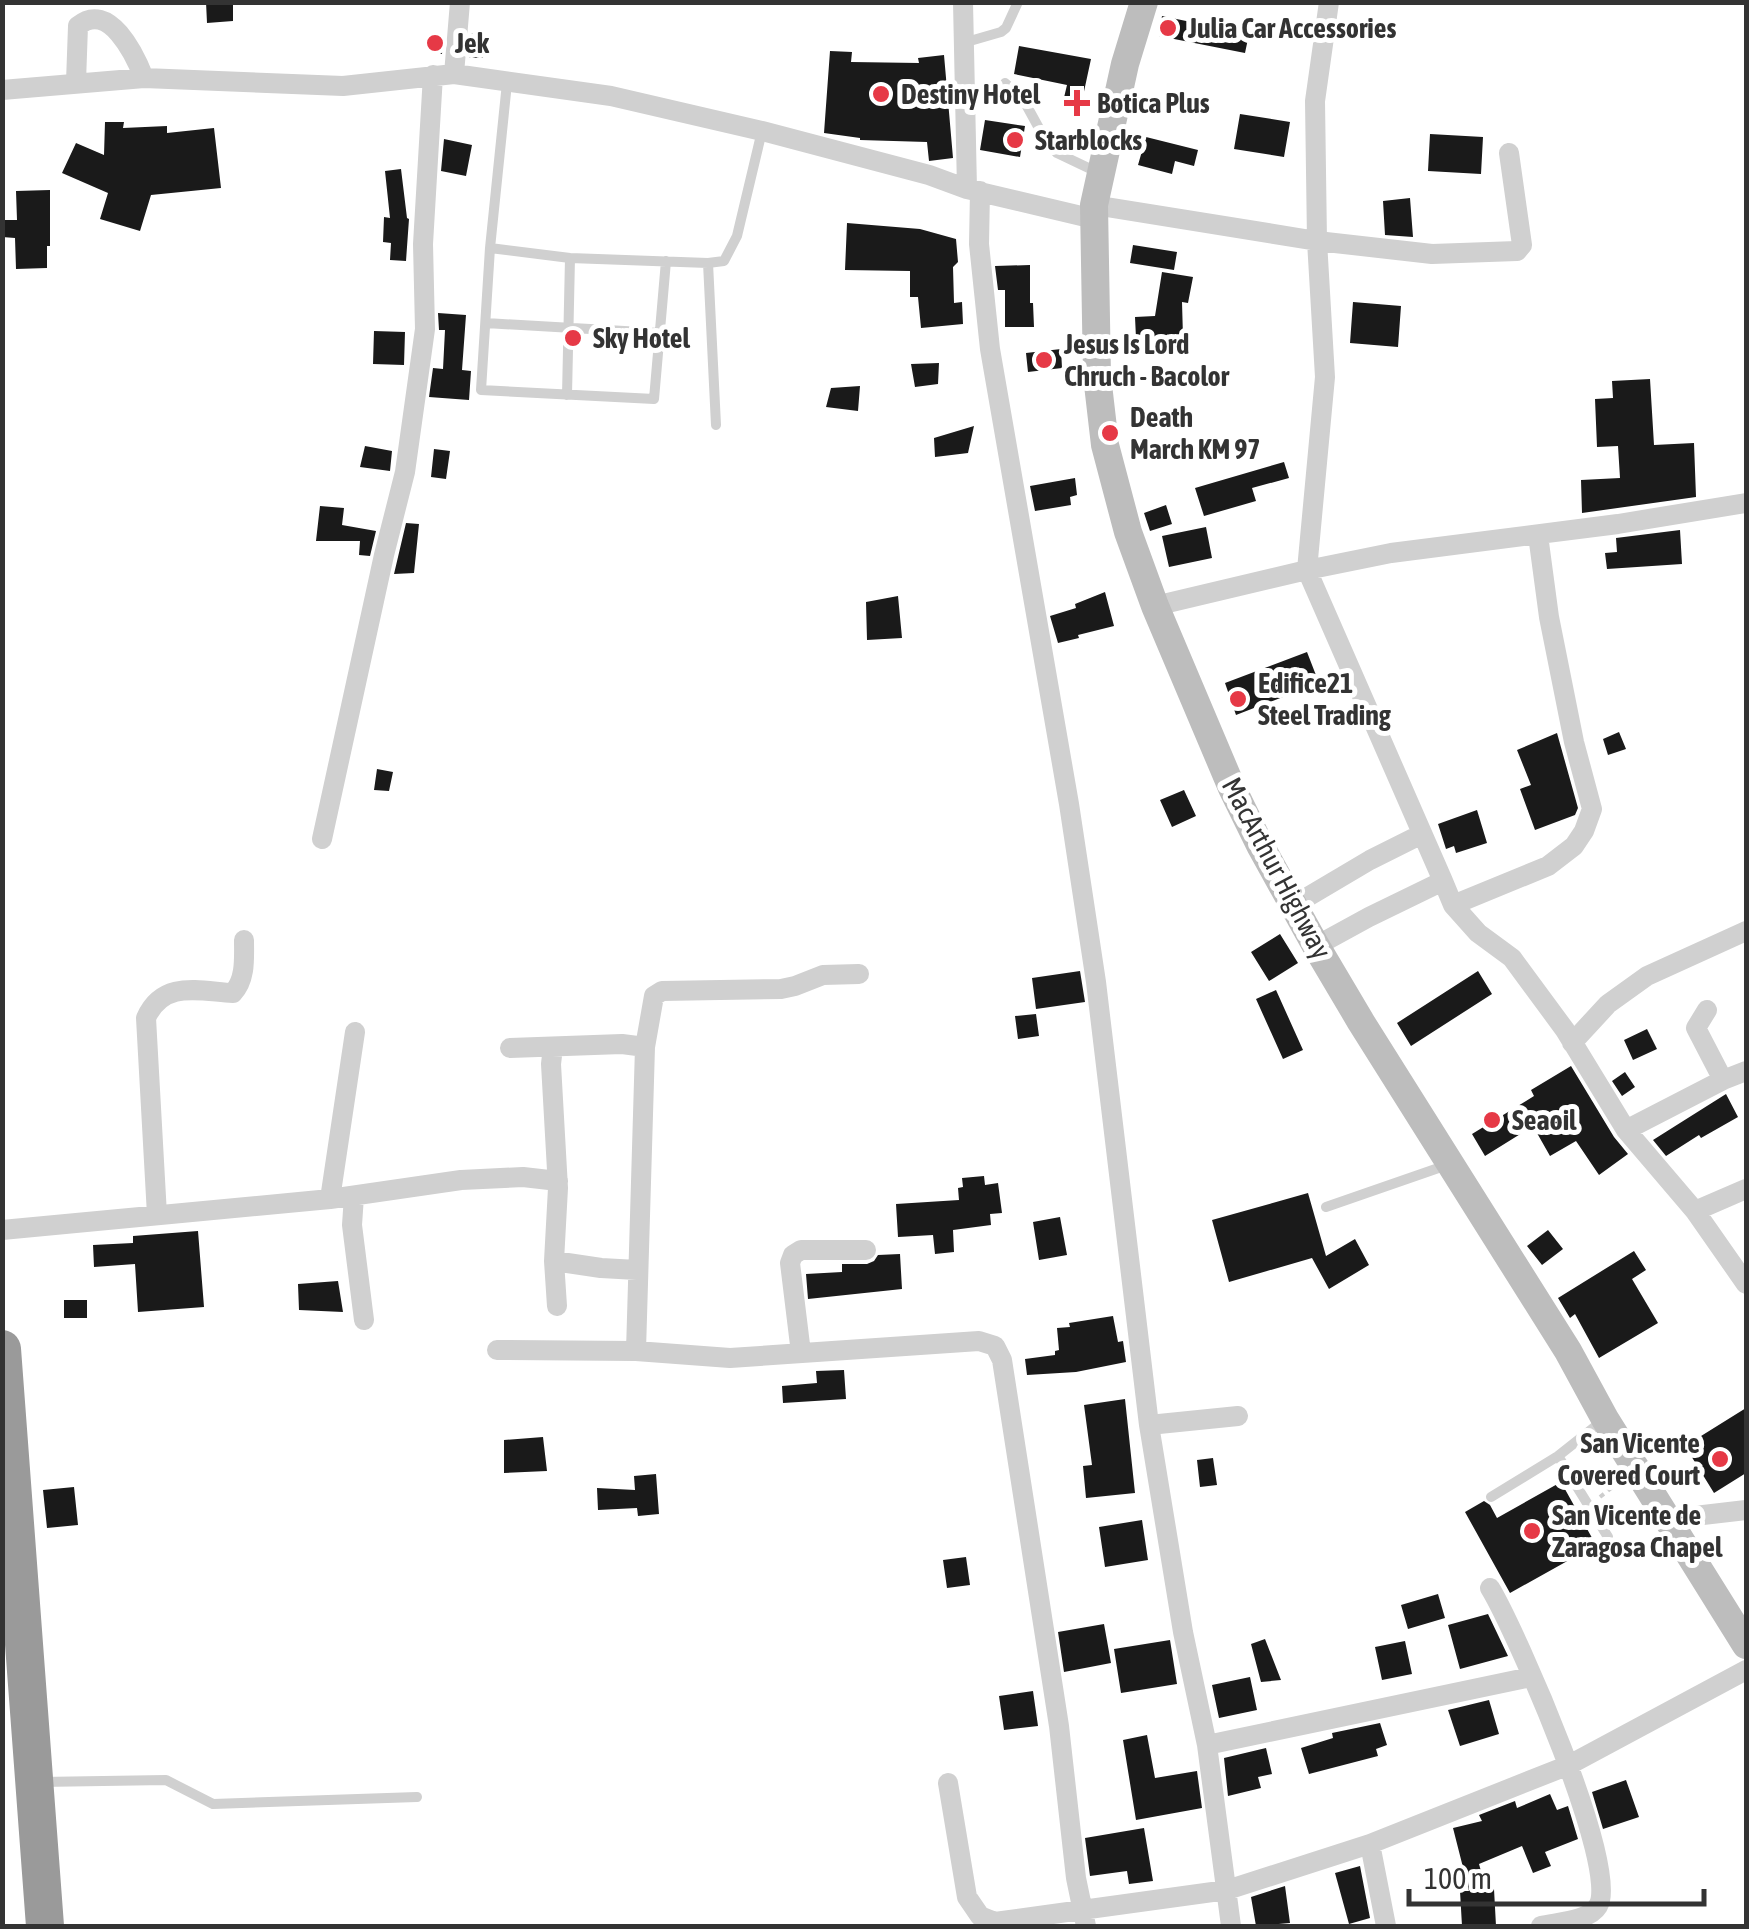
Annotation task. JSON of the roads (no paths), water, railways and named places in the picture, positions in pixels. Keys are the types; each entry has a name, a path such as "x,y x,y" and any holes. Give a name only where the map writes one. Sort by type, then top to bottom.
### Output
{"highway":[{"path":"2,1349 45,1926"}],"main road":[{"name":"MacArthur Highway","path":"1144,2 1125,64 1094,212 1097,376 1105,445 1128,532 1155,606 1232,788 1316,946 1746,1644"}],"street":[{"path":"322,839 384,554 406,472 425,329 424,244 443,74 460,2"},
{"path":"963,2 962,43 990,349 1069,804 1096,982 1148,1426 1207,1745 1231,1926"},
{"path":"1328,2 1315,101 1324,376 1307,570 1453,905 1478,933 1512,958 1572,1043 1626,1130 1695,1211 1746,1284"},
{"path":"76,82 78,26 85,18 97,16 112,23 130,43 144,78"},
{"path":"2,90 144,78 344,86 443,74 610,96 762,130 974,190 1094,212 1432,254 1517,251 1522,246 1509,153"},
{"path":"1155,606 1391,553 1746,503"},
{"path":"1453,905 1548,866 1574,846 1592,809 1549,618 1538,535"},
{"path":"1294,905 1422,834"},
{"path":"1316,946 1442,880"},
{"path":"1572,1043 1608,1004 1647,976 1746,930"},
{"path":"157,1215 146,1018 158,998 173,990 233,992 244,968 244,940"},
{"path":"636,1351 645,1048 654,996 662,990 781,989 823,974 859,974"},
{"path":"1707,1010 1696,1028 1723,1080"},
{"path":"330,1199 355,1032"},
{"path":"510,1048 622,1044 645,1048"},
{"path":"552,1047 558,1181 554,1261 557,1306"},
{"path":"1626,1130 1746,1071"},
{"path":"2,1230 330,1199 460,1180 523,1177 558,1181"},
{"path":"1695,1211 1746,1189"},
{"path":"354,1196 352,1225 364,1320"},
{"path":"801,1352 790,1263 793,1254 801,1250 866,1250"},
{"path":"554,1261 638,1270"},
{"path":"497,1350 636,1351 730,1358 978,1342 996,1346 1002,1360 1059,1726 1076,1878 1085,1919"},
{"path":"1148,1426 1238,1416"},
{"path":"1669,1519 1746,1510"},
{"path":"1490,1588 1512,1626 1569,1765 1592,1836 1602,1891 1600,1903 1591,1914 1542,1926"},
{"path":"948,1783 967,1897 980,1916 994,1922 1085,1919 1227,1890 1370,1844 1569,1765 1746,1670"},
{"path":"1207,1745 1531,1676"},
{"path":"1370,1844 1386,1926"}],"lane":[{"path":"962,43 1001,32 1018,2"},
{"path":"507,82 481,390 654,399 666,261"},
{"path":"1006,83 1023,98 1046,141 1057,153 1100,173"},
{"path":"490,248 570,258 708,263 724,260 738,236 762,130"},
{"path":"567,395 570,258"},
{"path":"708,263 716,425"},
{"path":"486,323 659,334"},
{"path":"1326,1207 1450,1164"},
{"path":"1491,1498 1558,1456 1605,1419"},
{"path":"1558,1456 1608,1537"},
{"path":"34,1782 166,1780 213,1804 417,1797"}],"place":[{"name":"Julia Car Accessories","path":"1168,28"},
{"name":"Jek","path":"435,43"},
{"name":"Destiny Hotel","path":"881,94"},
{"name":"Botica Plus","path":"1077,103"},
{"name":"Starblocks","path":"1015,140"},
{"name":"Sky Hotel","path":"573,338"},
{"name":"Jesus Is Lord Chruch - Bacolor","path":"1044,360"},
{"name":"Death March KM 97","path":"1110,433"},
{"name":"Edifice21 Steel Trading","path":"1238,699"},
{"name":"Seaoil","path":"1492,1120"},
{"name":"San Vicente Covered Court","path":"1720,1459"},
{"name":"San Vicente de Zaragosa Chapel","path":"1532,1531"}]}
